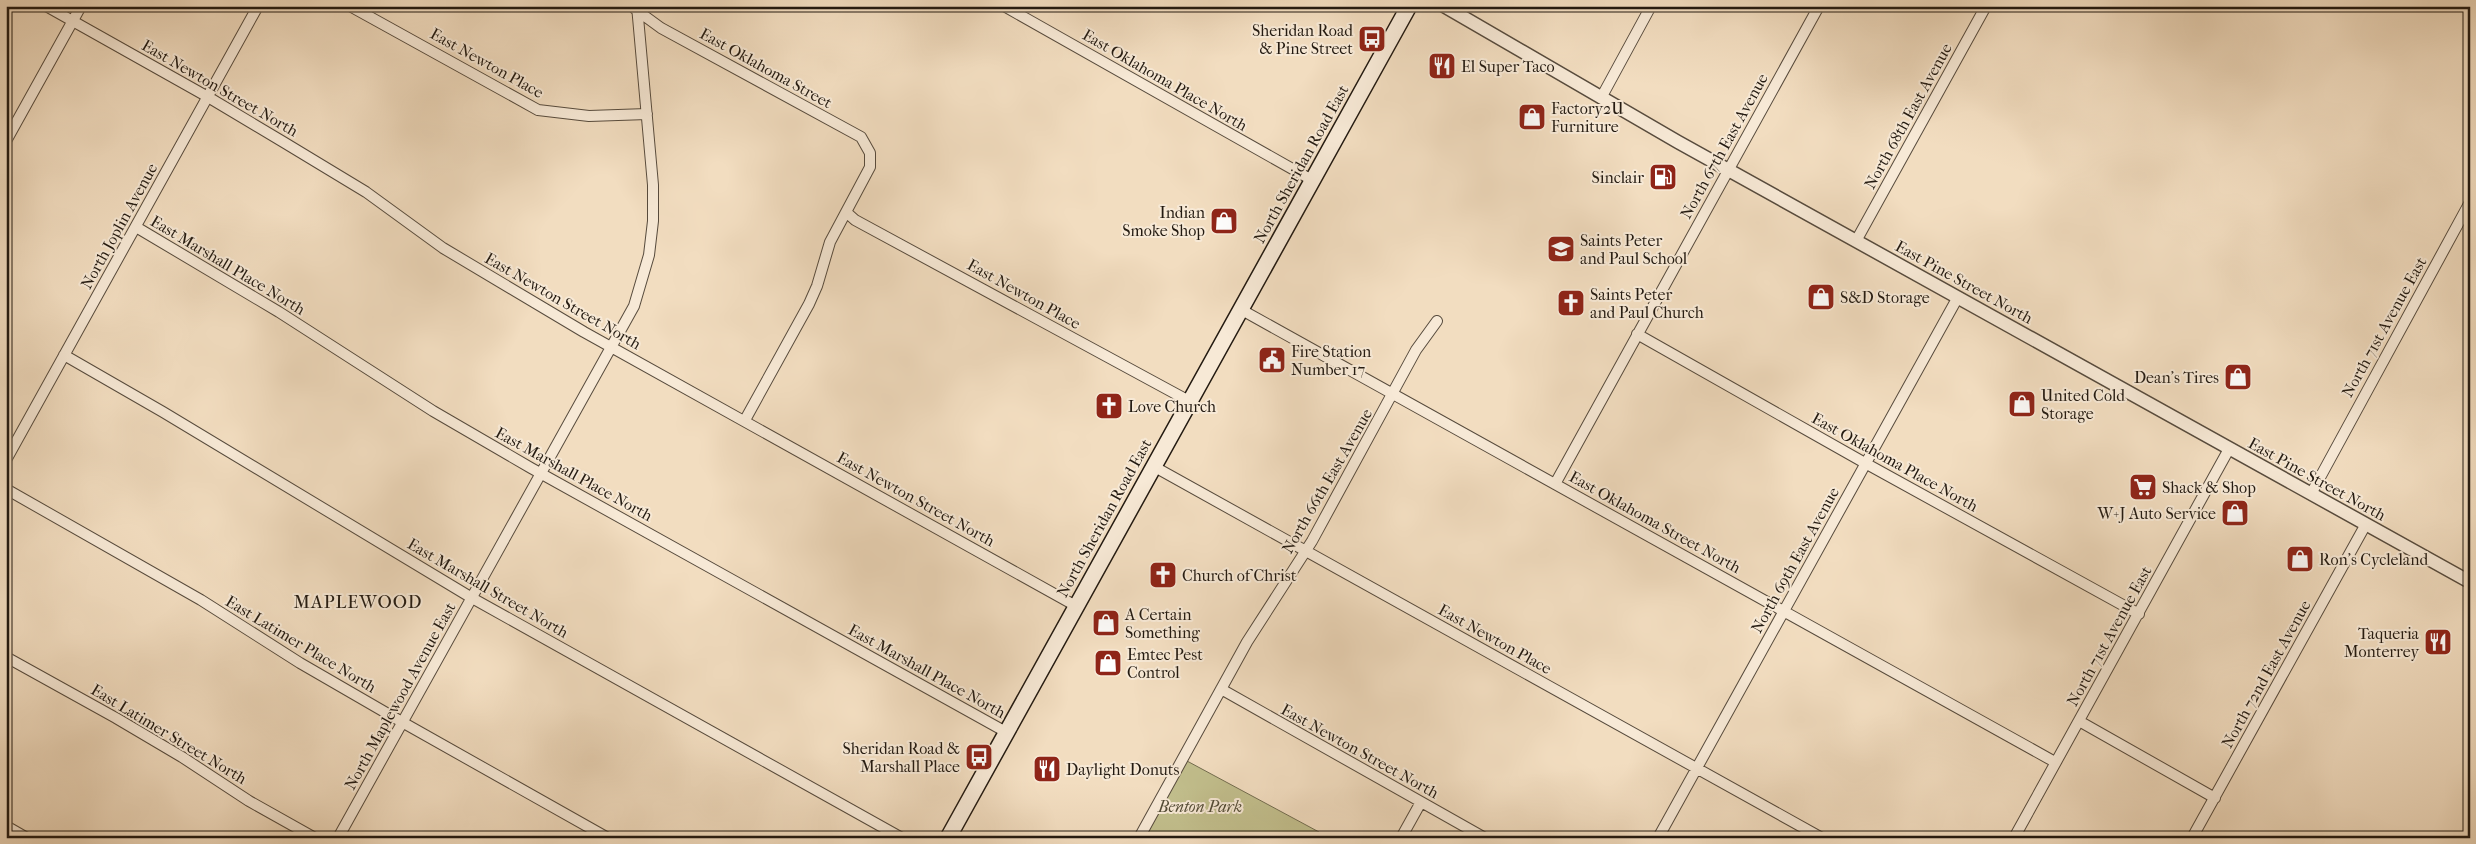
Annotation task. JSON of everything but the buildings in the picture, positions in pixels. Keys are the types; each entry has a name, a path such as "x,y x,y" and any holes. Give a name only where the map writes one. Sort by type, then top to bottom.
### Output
{"main road":[{"name":"North Sheridan Road East","path":"948,838 1409,6"}],"street":[{"name":"East Newton Street North","path":"46,6 208,96 366,192 443,248 612,348 745,420 1076,606"},
{"path":"6,141 81,6"},
{"name":"North Joplin Avenue","path":"6,460 258,6"},
{"name":"East Newton Place","path":"350,6 538,110 589,116 647,114"},
{"name":"East Oklahoma Place North","path":"1004,6 1312,180"},
{"name":"East Pine Street North","path":"1444,6 1601,98 2470,582"},
{"path":"1601,98 1651,6"},
{"name":"North 67th East Avenue","path":"1555,484 1819,6"},
{"name":"North 68th East Avenue","path":"1856,241 1986,6"},
{"name":"North Maplewood Avenue East","path":"338,838 634,306 649,254 653,221 653,185 647,114 635,8"},
{"name":"East Oklahoma Street","path":"635,8 661,28 861,137 870,153 870,167 846,212"},
{"name":"North 71st Avenue East","path":"2311,494 2470,202"},
{"path":"745,420 809,304 817,286 830,242 846,212"},
{"name":"East Newton Place","path":"846,212 855,220 1189,401"},
{"name":"East Marshall Place North","path":"136,227 279,312 433,411 541,474 1006,732"},
{"name":"North 69th East Avenue","path":"1658,838 1958,297"},
{"name":"East Oklahoma Street North","path":"1240,309 2055,762"},
{"name":"North 66th East Avenue","path":"1139,838 1220,689 1305,551 1416,350 1437,321"},
{"name":"East Oklahoma Place North","path":"1637,334 1865,463 2139,614"},
{"name":"East Marshall Street North","path":"64,355 163,412 472,598 902,838"},
{"name":"North 71st Avenue East","path":"2014,838 2230,449"},
{"name":"East Newton Place","path":"1153,466 1822,838"},
{"name":"East Latimer Place North","path":"6,488 201,600 300,663 608,838"},
{"name":"North 72nd East Avenue","path":"2192,838 2366,524"},
{"name":"East Latimer Street North","path":"6,657 116,718 249,800 316,838"},
{"name":"East Newton Street North","path":"1220,689 1485,838"},
{"path":"2079,721 2215,798"},
{"path":"1401,838 1421,802"},
{"path":"6,826 27,838"}],"green space":[{"name":"Benton Park","path":"1187,761 1319,832 1316,838 1144,838"}],"place":[{"name":"Sheridan Road & Pine Street","path":"1372,39"},
{"name":"El Super Taco","path":"1442,66"},
{"name":"Factory2U Furniture","path":"1532,117"},
{"name":"Sinclair","path":"1663,177"},
{"name":"Indian Smoke Shop","path":"1224,221"},
{"name":"Saints Peter and Paul School","path":"1561,249"},
{"name":"S&D Storage","path":"1821,297"},
{"name":"Saints Peter and Paul Church","path":"1571,303"},
{"name":"Fire Station Number 17","path":"1272,360"},
{"name":"Dean's Tires","path":"2238,377"},
{"name":"United Cold Storage","path":"2022,404"},
{"name":"Love Church","path":"1109,406"},
{"name":"Shack & Shop","path":"2143,487"},
{"name":"W+J Auto Service","path":"2235,513"},
{"name":"Ron's Cycleland","path":"2300,559"},
{"name":"Church of Christ","path":"1163,575"},
{"name":"A Certain Something","path":"1106,623"},
{"name":"Taqueria Monterrey","path":"2438,642"},
{"name":"Emtec Pest Control","path":"1108,663"},
{"name":"Sheridan Road & Marshall Place","path":"979,757"},
{"name":"Daylight Donuts","path":"1047,769"}],"district":[{"name":"MAPLEWOOD","path":"358,602"}]}
